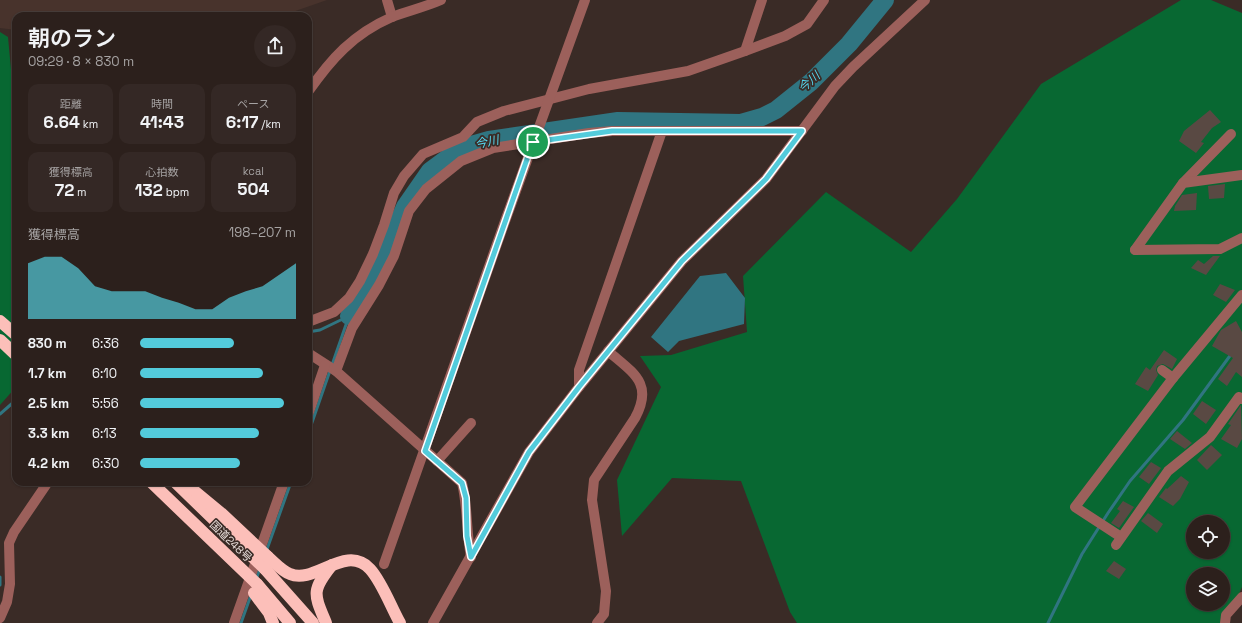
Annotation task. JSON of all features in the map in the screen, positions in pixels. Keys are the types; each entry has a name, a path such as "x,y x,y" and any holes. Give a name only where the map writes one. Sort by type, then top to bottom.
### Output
{"highway":[{"path":"0,321 12,332"},
{"path":"0,340 12,351"},
{"name":"国道248号","path":"155,486 237,565 255,589 290,623"},
{"name":"国道248号","path":"179,486 265,569 313,623"},
{"path":"188,486 221,513 268,557 290,575 302,576 333,564 352,561 363,563 370,570 400,623"},
{"path":"326,623 316,598 318,586 333,564"},
{"path":"255,589 274,623"}],"street":[{"path":"387,0 392,18"},
{"path":"312,86 328,63 341,49 366,31 392,18 441,0"},
{"path":"384,564 585,0"},
{"path":"745,51 762,0"},
{"path":"312,320 334,312 349,298 360,281 373,254 394,193 404,176 423,154 463,137 477,122 504,112 588,89 688,71 745,51 784,36 807,24 824,0"},
{"path":"433,623 529,452 579,387 682,261 766,179 818,108 853,67 925,0"},
{"path":"336,371 352,328 379,285 394,256 409,211 426,189 461,161 493,148 534,140 589,133 662,131 802,131"},
{"path":"579,387 579,370 662,131"},
{"path":"1232,134 1183,183 1135,250 1220,249 1242,238"},
{"path":"1183,183 1242,175"},
{"path":"1241,297 1173,378 1075,506 1107,528 1119,541 1168,471 1210,437 1241,397"},
{"path":"597,623 604,614 606,591 592,500 594,480 635,418 644,395 638,376 608,351"},
{"path":"312,356 336,371 462,483 466,498 467,536 471,557"},
{"path":"312,403 325,365"},
{"path":"1162,370 1173,378"},
{"path":"437,461 472,423"},
{"path":"0,618 8,602 9,590 4,542 14,532 45,486"},
{"path":"234,623 283,486"},
{"path":"1225,623 1226,615 1242,597"}],"shaded area":[{"path":"0,0 327,0 292,12 12,12 12,30 0,28"}],"green space":[{"path":"1181,0 1211,0 1242,13 1242,587 1226,623 797,623 790,612 741,481 672,478 622,536 617,480 661,387 640,356 671,355 747,332 743,276 826,192 911,252 957,199 1041,84"},
{"path":"0,32 8,37 12,80 12,392 0,405"}],"water":[{"path":"726,273 745,298 744,324 679,341 668,352 651,337 700,276"}],"building":[{"path":"1210,110 1221,122 1212,128 1201,142 1204,143 1196,153 1179,141 1184,131"},
{"path":"1225,184 1224,198 1209,199 1208,186"},
{"path":"1197,193 1196,210 1174,211 1175,206 1182,195"},
{"path":"1213,256 1220,256 1206,275 1191,268 1198,260 1204,264"},
{"path":"1220,284 1235,290 1226,302 1213,295"},
{"path":"1236,321 1242,332 1242,377 1236,372 1227,386 1218,379 1233,358 1212,346 1221,330"},
{"path":"1164,350 1177,359 1172,369 1163,364 1157,366 1156,370 1158,375 1148,391 1135,384 1146,367 1150,370"},
{"path":"1202,401 1216,410 1206,424 1193,414"},
{"path":"1241,405 1242,439 1237,448 1221,439 1231,425 1228,424"},
{"path":"1177,431 1192,443 1185,449 1170,439"},
{"path":"1211,445 1222,455 1207,470 1197,460"},
{"path":"1151,462 1161,468 1149,484 1139,477"},
{"path":"1181,476 1189,482 1180,499 1173,506 1159,497 1166,488 1167,489"},
{"path":"1123,501 1134,507 1119,528 1111,523 1120,511 1117,509"},
{"path":"1148,513 1163,524 1157,533 1141,521"},
{"path":"1114,561 1126,569 1119,579 1106,571"}],"waterway":[{"name":"今川","path":"349,316 366,293 405,207 430,171 461,148 489,140 618,121 741,123 762,117 776,110 811,82 849,44 885,0"},
{"path":"312,331 320,330 349,316"},
{"path":"312,422 349,316"},
{"path":"1048,623 1082,554 1108,513 1130,481 1183,420 1232,353"},
{"path":"0,414 12,404"},
{"path":"266,552 290,486"},
{"path":"256,580 260,568"},
{"path":"0,577 0,585"},
{"path":"241,623 251,595"}],"route":[{"path":"612,131 802,131 766,179 682,261 579,387 529,452 471,557 467,536 466,498 462,483 425,451 533,142 612,131"}]}
